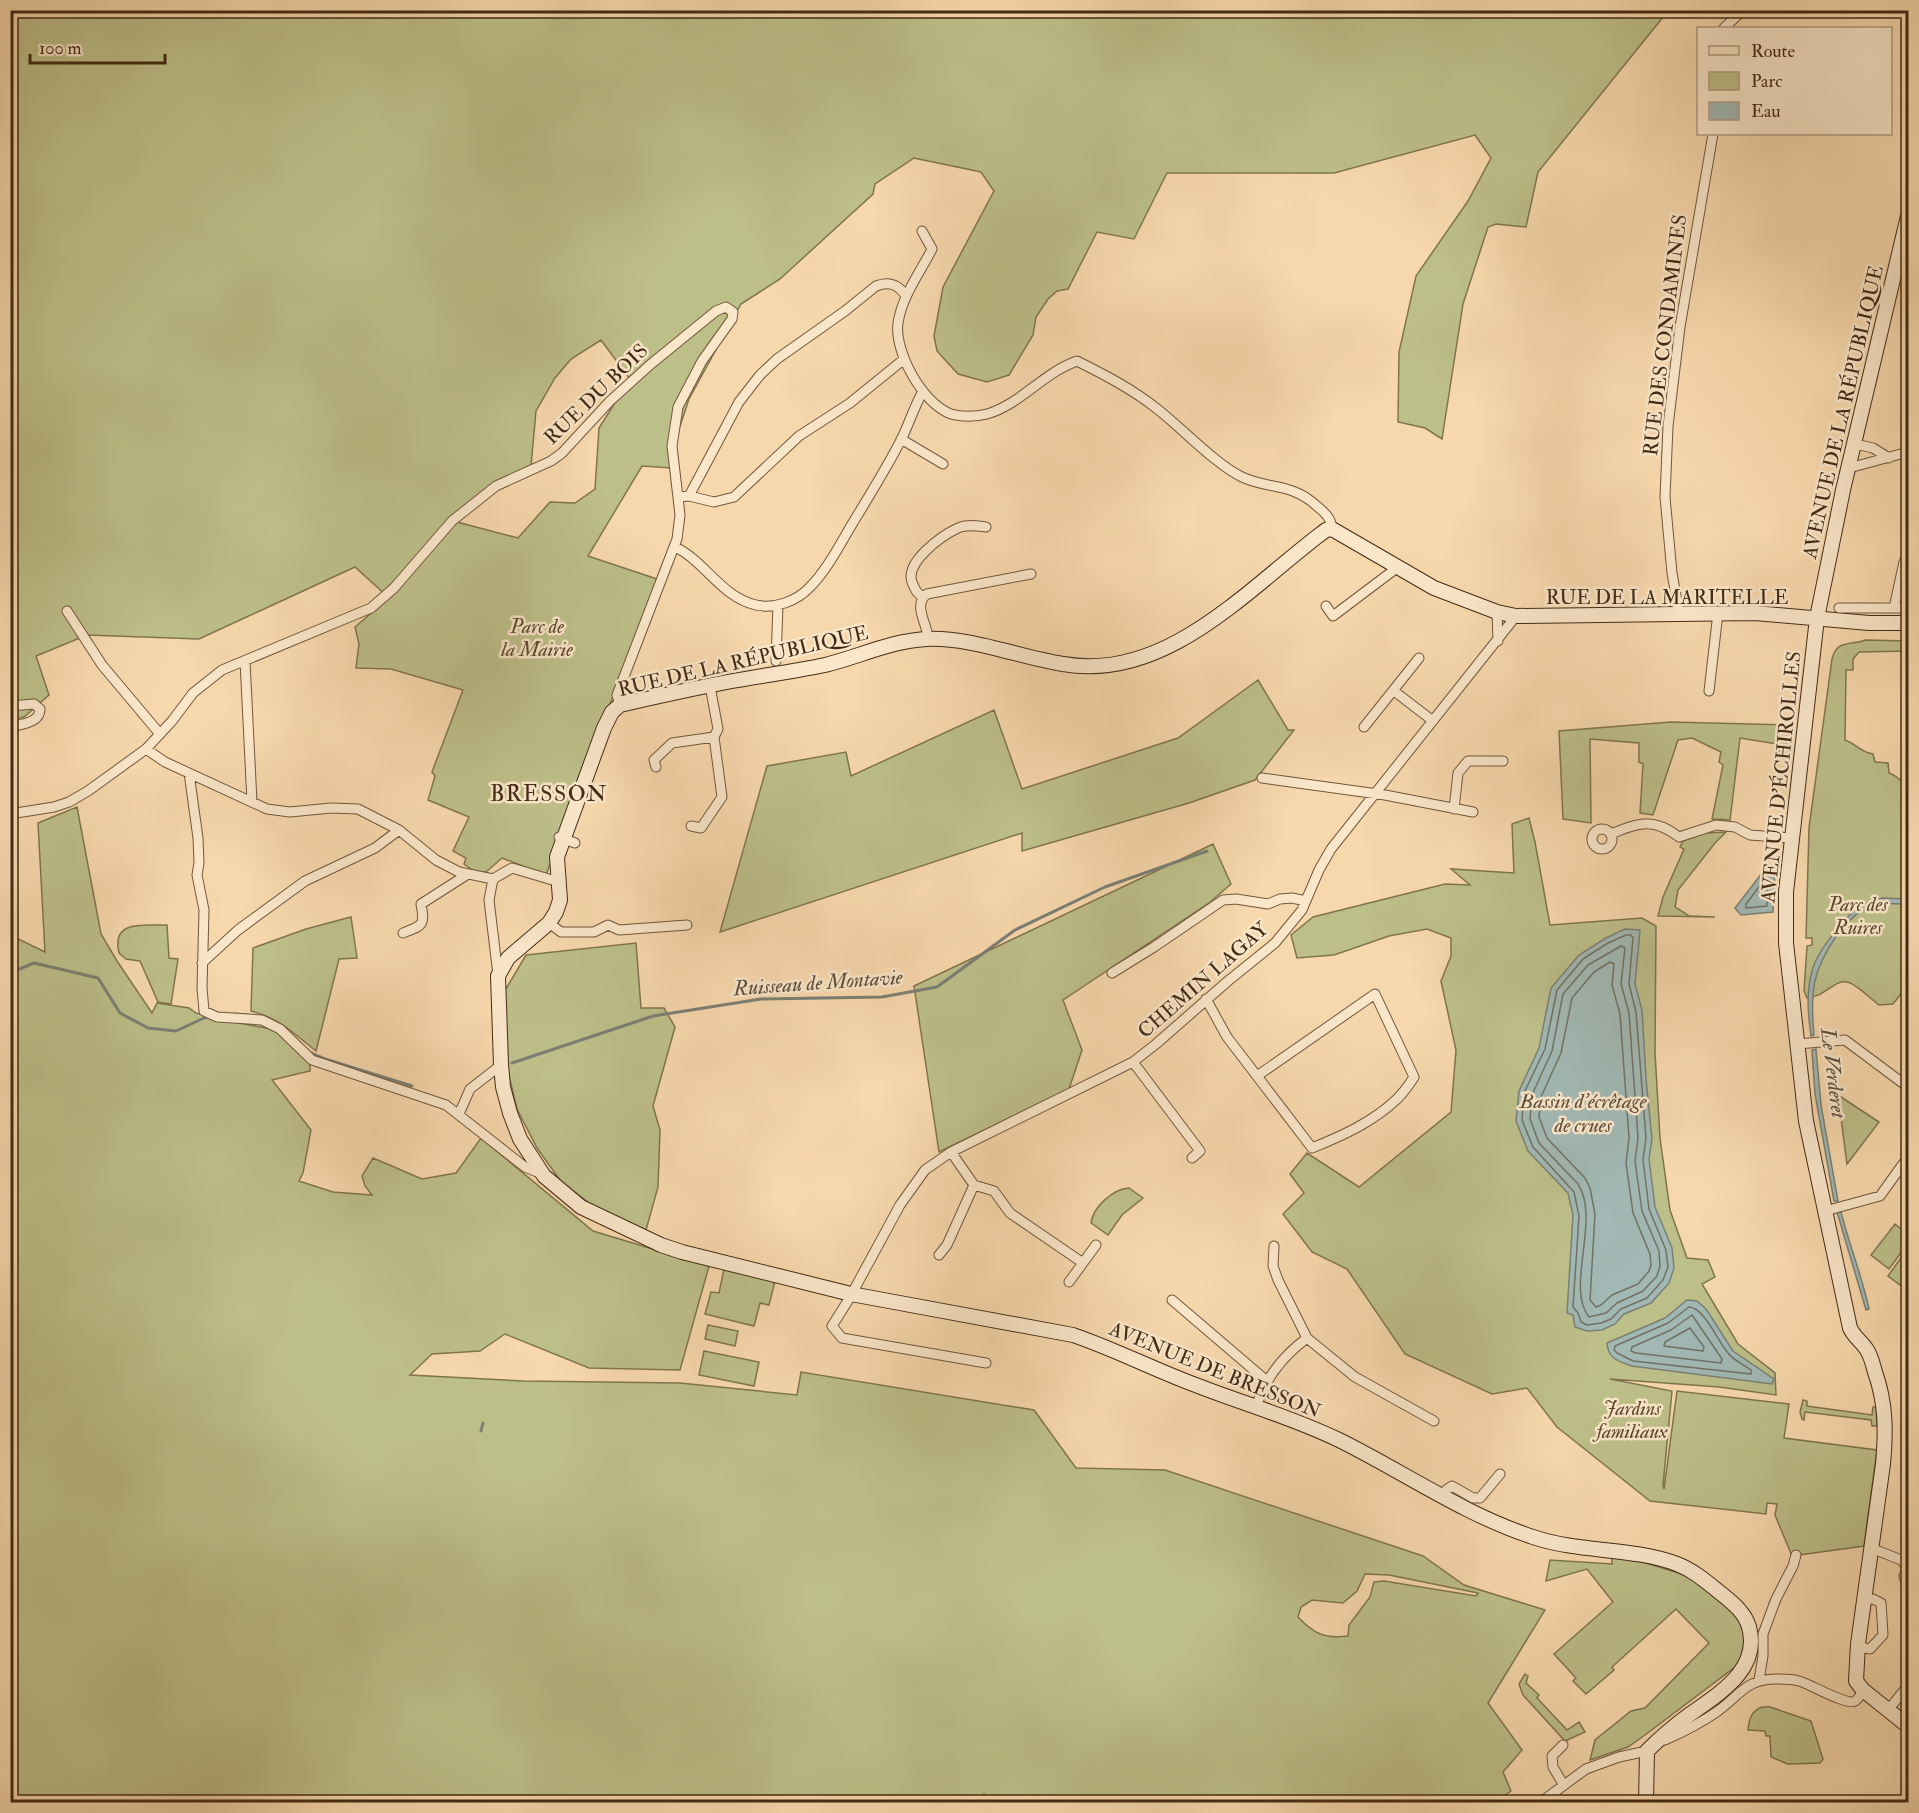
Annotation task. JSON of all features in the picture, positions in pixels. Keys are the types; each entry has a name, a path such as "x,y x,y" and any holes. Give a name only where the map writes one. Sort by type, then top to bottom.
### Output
{"street":[{"path":"1725,27 1743,10"},
{"name":"RUE DES CONDAMINES","path":"1679,613 1672,573 1665,496 1668,426 1680,327 1713,135"},
{"name":"AVENUE DE LA RÉPUBLIQUE","path":"1817,618 1848,468 1908,216"},
{"path":"921,231 932,249 906,296 897,325 903,360 923,391 935,404 950,413 968,416 986,414 1006,406 1054,370 1077,361 1107,376 1154,407 1230,470 1245,478 1285,488 1308,498 1331,520 1332,529 1448,594 1497,612 1516,616"},
{"path":"689,496 739,402 768,367 876,286 885,283 892,284 906,296"},
{"name":"RUE DU BOIS","path":"10,814 54,807 69,802 88,791 146,749 193,693 222,670 371,608 394,588 452,520 496,486 551,461 562,453 610,401 651,364 717,311 726,307 733,312 732,319 702,360 678,407 672,446 680,515 675,547 617,695 620,705"},
{"path":"679,497 689,496 714,502 734,497 742,492 777,455 799,436 850,404 903,360"},
{"path":"675,547 740,599 755,604 778,605 799,596 810,587 844,537 901,440 923,391"},
{"path":"901,440 943,464"},
{"path":"1855,444 1874,448 1889,458"},
{"path":"1848,468 1908,452"},
{"path":"923,597 917,593 910,577 914,563 928,548 958,528 970,525 986,527"},
{"name":"RUE DE LA RÉPUBLIQUE","path":"498,976 508,958 549,923 560,900 557,857 566,840 604,728 612,712 620,705 827,664 893,645 928,639 958,640 1063,664 1092,667 1120,665 1161,651 1191,634 1326,530 1332,529"},
{"path":"1894,608 1904,562 1908,555"},
{"path":"1326,606 1333,616 1398,567"},
{"path":"928,639 928,630 920,606 923,597 927,594 1031,574"},
{"path":"776,661 778,605"},
{"path":"1839,608 1908,608"},
{"path":"67,611 102,665 160,734"},
{"path":"1497,612 1497,641"},
{"path":"1709,690 1718,613"},
{"name":"RUE DE LA MARITELLE","path":"1516,616 1755,613 1817,618"},
{"name":"CHEMIN LAGAY","path":"986,1363 842,1338 832,1326 900,1205 926,1170 951,1152 1133,1062 1275,943 1291,926 1306,901 1331,849 1516,616"},
{"path":"1817,618 1869,623 1908,623"},
{"path":"1817,618 1872,629 1908,630"},
{"name":"AVENUE D'ÉCHIROLLES","path":"1817,618 1791,838 1785,943 1802,1043 1806,1121 1828,1210 1850,1328 1867,1350 1881,1387 1884,1403 1886,1434 1855,1676 1863,1690"},
{"path":"1364,727 1419,658"},
{"path":"245,661 252,802"},
{"path":"691,826 701,828 723,797 714,737 718,729 710,686"},
{"path":"1394,691 1433,721"},
{"path":"10,706 34,704 40,709 40,715 36,720 10,727"},
{"path":"656,767 654,760 672,743 714,737"},
{"path":"146,749 165,762 267,809 290,812 331,808 358,809 399,830 436,860 459,872 493,879 512,868 558,882"},
{"path":"1454,809 1458,773 1468,761 1503,761"},
{"path":"189,773 198,838 197,875 204,910 202,963 204,1011 218,1017 262,1020 280,1029 312,1060 446,1105 525,1167 544,1176"},
{"path":"1263,777 1385,795 1473,812"},
{"path":"1611,834 1639,823 1659,825 1678,837 1716,825 1735,827 1750,835 1791,838"},
{"path":"202,963 238,930 305,880 375,848 399,830"},
{"path":"403,933 421,926 424,921 421,904 468,874"},
{"path":"493,879 489,900 498,976"},
{"path":"1112,973 1223,900 1244,899 1268,904 1280,899 1292,898 1306,901"},
{"path":"549,923 561,932 594,932 608,925 619,930 687,925"},
{"name":"AVENUE DE BRESSON","path":"498,976 503,1087 513,1122 520,1139 544,1176 581,1207 662,1245 711,1260 851,1294 1074,1335 1154,1369 1338,1440 1476,1515 1533,1538 1564,1546 1651,1557 1678,1564 1705,1580 1744,1615 1749,1627 1751,1648 1743,1670 1729,1686 1652,1746"},
{"path":"1206,999 1227,1037 1312,1148 1344,1136 1380,1112 1397,1099 1414,1077 1375,994 1257,1076"},
{"path":"1802,1043 1845,1040 1908,1087"},
{"path":"1133,1062 1200,1151 1192,1158"},
{"path":"459,1114 470,1089 501,1065"},
{"path":"951,1152 974,1185 994,1191 1010,1213 1083,1263"},
{"path":"1828,1210 1880,1196 1908,1157"},
{"path":"1900,1167 1908,1173"},
{"path":"939,1255 947,1245 974,1185"},
{"path":"1069,1282 1096,1245"},
{"path":"1274,1246 1275,1273 1307,1338 1355,1377 1434,1421"},
{"path":"1172,1300 1268,1382"},
{"path":"1256,1407 1268,1382 1289,1352 1307,1338"},
{"path":"1441,1497 1452,1486 1473,1498 1480,1498 1500,1474"},
{"path":"1908,1494 1908,1509"},
{"path":"1871,1548 1901,1560 1908,1567 1904,1576 1908,1589"},
{"path":"1759,1680 1763,1656 1763,1634 1796,1555"},
{"path":"1858,1647 1870,1648 1882,1635 1881,1604 1873,1599 1864,1600"},
{"path":"1540,1803 1586,1769 1652,1746 1696,1725 1727,1704 1749,1684 1759,1680 1800,1681 1844,1701 1853,1702 1857,1701 1863,1690 1908,1726"},
{"path":"1889,1709 1906,1688"},
{"path":"1563,1745 1552,1756 1553,1767 1563,1784"},
{"path":"1646,1803 1652,1746"}],"green space":[{"name":"Parc de la Mairie","path":"10,11 1668,11 1538,172 1526,227 1496,224 1488,227 1463,304 1442,439 1425,428 1398,422 1399,352 1416,276 1468,201 1491,158 1475,135 1334,173 1167,173 1134,239 1097,232 1068,289 1057,291 1048,299 1036,317 1033,335 1009,375 987,382 958,374 937,351 934,336 943,287 994,191 981,172 914,158 875,184 873,194 780,279 741,304 689,399 678,432 671,468 642,466 588,556 657,579 546,875 502,858 486,872 474,871 464,864 466,858 453,851 469,817 428,800 435,776 432,772 463,690 391,669 356,668 359,644 355,627 389,598 355,567 199,639 87,635 36,656 49,695 24,717 11,720","holes":["601,340 630,379 599,428 595,489 575,503 550,502 518,538 457,522 495,482 531,466 536,411 555,378 571,359"]},
{"name":"Parc des Ruires","path":"1866,640 1908,641 1908,651 1859,652 1853,659 1853,670 1846,670 1845,740 1873,754 1875,762 1888,763 1889,773 1908,784 1908,985 1893,1004 1879,1005 1859,988 1847,982 1838,983 1813,997 1807,998 1804,991 1807,946 1812,945 1812,938 1806,938 1809,828 1832,659 1840,646"},
{"path":"1258,680 1288,730 1294,730 1255,780 1189,803 1022,851 1022,833 720,932 767,766 846,752 851,776 994,710 1022,789 1178,738"},
{"path":"1671,722 1787,725 1794,727 1791,756 1784,762 1777,744 1740,738 1730,820 1712,819 1723,765 1719,762 1721,752 1692,738 1678,740 1653,815 1640,813 1643,764 1639,762 1639,743 1590,739 1591,823 1563,819 1559,731"},
{"path":"77,807 101,934 152,1013 157,1003 189,1008 196,1013 282,1031 310,1062 310,1071 272,1080 311,1130 303,1173 299,1181 333,1192 372,1195 365,1186 362,1176 373,1158 422,1179 456,1173 481,1138 593,1231 709,1266 680,1370 589,1368 505,1334 480,1351 432,1354 410,1375 523,1381 680,1383 797,1395 801,1372 1034,1410 1076,1468 1165,1470 1423,1556 1464,1585 1545,1610 1488,1703 1522,1750 1503,1772 1511,1791 1495,1802 995,1802 984,1794 972,1802 11,1802 10,929 16,938 45,952 38,823","holes":["1365,1574 1389,1575 1478,1593 1476,1596 1384,1581 1374,1582 1370,1597 1349,1625 1348,1636 1333,1637 1320,1634 1309,1628 1298,1617 1301,1607 1312,1600 1343,1603 1357,1591"]},
{"name":"Jardins familiaux","path":"1529,818 1550,925 1642,918 1656,926 1655,1053 1660,1138 1670,1210 1687,1258 1708,1260 1715,1277 1702,1284 1738,1344 1775,1373 1776,1395 1719,1387 1610,1379 1672,1391 1664,1489 1677,1391 1789,1404 1784,1438 1877,1450 1864,1546 1792,1556 1775,1515 1777,1504 1767,1503 1766,1514 1650,1501 1557,1427 1527,1388 1492,1394 1405,1354 1347,1269 1312,1252 1283,1214 1304,1193 1290,1174 1307,1153 1359,1187 1451,1112 1456,1050 1441,981 1451,956 1451,938 1427,929 1389,936 1334,955 1297,958 1291,935 1313,917 1445,884 1470,885 1451,869 1514,873 1512,824"},
{"path":"1726,832 1678,890 1675,907 1689,916 1715,917 1658,916 1663,897 1684,849 1680,847 1683,841 1705,833"},
{"path":"1213,844 1231,884 1209,903 1063,1000 1082,1050 1069,1089 939,1152 914,986"},
{"path":"351,917 357,958 339,959 316,1051 293,1032 269,1017 251,1011 253,948 306,929"},
{"path":"140,925 167,925 169,958 178,959 171,1004 158,1002 140,961 126,959 119,953 118,942 120,934 125,929"},
{"path":"636,943 641,1008 664,1008 675,1027 653,1106 660,1130 658,1187 646,1230 599,1210 562,1183 537,1148 517,1109 503,1051 500,999 526,955"},
{"path":"1838,1095 1879,1122 1847,1164"},
{"path":"1129,1188 1143,1198 1122,1215 1108,1235 1091,1223 1100,1205 1110,1195"},
{"path":"1895,1224 1908,1235 1908,1243 1889,1269 1871,1255"},
{"path":"1908,1248 1908,1291 1888,1276"},
{"path":"724,1269 775,1281 769,1305 760,1303 754,1326 705,1314 711,1292 719,1293"},
{"path":"708,1325 738,1331 735,1346 705,1339"},
{"path":"704,1351 759,1362 754,1386 699,1375"},
{"path":"1803,1400 1807,1401 1807,1406 1872,1415 1873,1407 1876,1407 1877,1426 1872,1426 1871,1420 1805,1412 1804,1420 1800,1412"},
{"path":"1612,1556 1646,1563 1695,1578 1737,1612 1744,1629 1745,1651 1735,1667 1628,1747 1590,1760 1595,1740 1631,1711 1645,1708 1709,1643 1676,1609 1586,1694 1573,1681 1576,1678 1554,1654 1613,1602 1587,1569 1546,1581 1550,1560 1612,1564"},
{"path":"1525,1674 1528,1676 1526,1683 1539,1695 1537,1698 1567,1730 1579,1722 1585,1732 1565,1741 1523,1695 1519,1684"},
{"path":"1762,1707 1770,1707 1811,1721 1823,1759 1820,1763 1788,1764 1771,1757 1770,1736 1766,1736 1765,1731 1748,1730 1751,1716"}],"water":[{"path":"1766,868 1775,871 1773,912 1741,915 1735,908"},
{"name":"Le Verderet","path":"1883,898 1904,899 1908,901 1908,907 1904,904 1872,905 1853,918 1837,935 1822,960 1815,982 1812,1006 1814,1035 1811,1036 1808,995 1815,963 1834,933 1850,915 1865,904"},
{"name":"Bassin d'écrêtage de crues","path":"1625,929 1640,930 1635,984 1642,1010 1652,1139 1649,1159 1655,1207 1672,1248 1674,1268 1669,1283 1651,1303 1624,1314 1615,1324 1602,1330 1587,1331 1575,1327 1573,1315 1567,1313 1573,1215 1568,1193 1528,1151 1516,1121 1519,1091 1539,1048 1551,988 1579,955"},
{"path":"1816,1049 1821,1105 1838,1201 1834,1201 1815,1094 1812,1050"},
{"path":"1837,1212 1841,1212 1866,1297 1869,1309 1866,1310"},
{"path":"1687,1300 1697,1301 1706,1309 1733,1351 1774,1379 1772,1384 1632,1366 1618,1361 1609,1353 1607,1343 1665,1318"}],"waterway":[{"name":"Ruisseau de Montavie","path":"512,1063 653,1016 761,999 882,997 937,987 1015,930 1105,887 1207,851"},
{"name":"Ruisseau de Montavie","path":"10,973 34,963 98,978 120,1013 148,1028 176,1031 210,1017"},
{"name":"Ruisseau de Montavie","path":"234,1014 248,1015"},
{"name":"Ruisseau de Montavie","path":"308,1052 412,1086"},
{"path":"481,1431 483,1423"}],"district":[{"name":"BRESSON","path":"549,794"}]}
